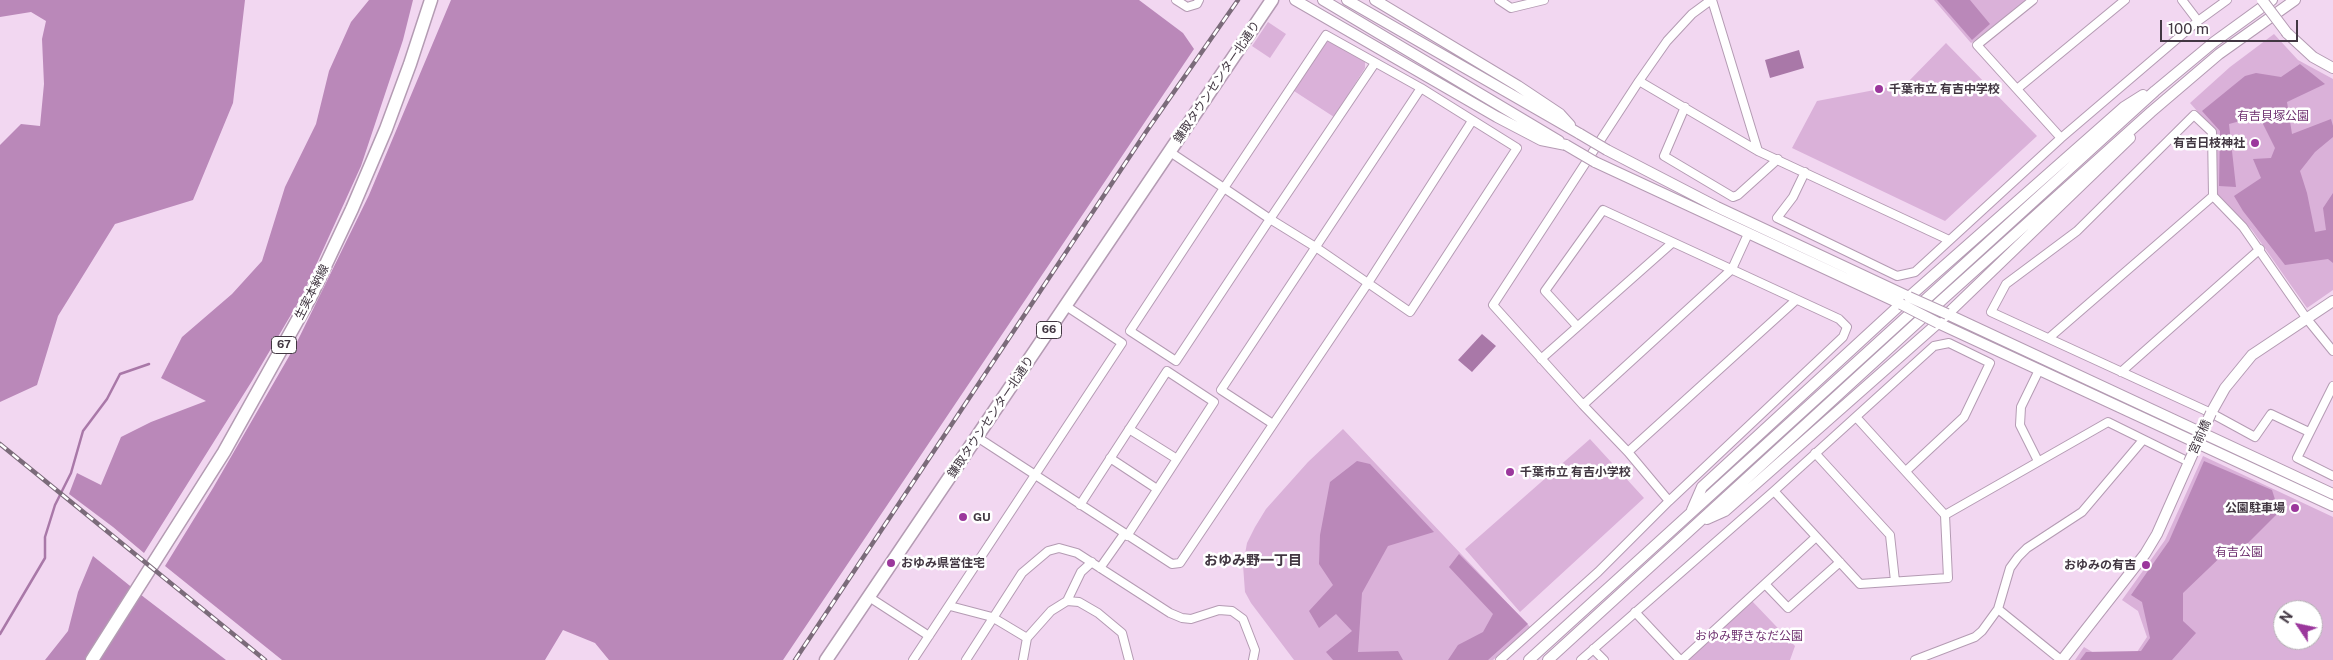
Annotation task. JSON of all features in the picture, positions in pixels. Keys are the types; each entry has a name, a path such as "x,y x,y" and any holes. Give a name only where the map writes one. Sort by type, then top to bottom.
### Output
{"main road":[{"name":"鎌取タウンセンター北通り","path":"826,660 1272,0"},
{"name":"生実本納線","path":"92,660 224,452 311,296 352,209 386,129 430,2"}],"street":[{"path":"1176,0 1187,7 1197,4 1200,0"},
{"path":"1295,0 1497,117 1541,140 1566,145"},
{"path":"1323,0 1594,162 1748,234 1905,301 1947,314 2333,494"},
{"path":"1347,0 1607,150 1905,301 1938,322 2333,506"},
{"path":"1375,0 1518,86 1560,114 1580,134"},
{"path":"1499,0 1511,8 1544,0"},
{"path":"1669,501 1628,452 1541,359 1494,305 1639,81 1668,41 1692,14 1712,0 1758,151"},
{"path":"2033,0 1977,45 2061,138"},
{"path":"2017,89 2125,0"},
{"path":"2182,0 2198,21"},
{"path":"1805,172 1793,197 1778,218 1897,276 1915,272 2061,138 2198,21 2227,0"},
{"path":"2262,0 2287,33 2313,57 2333,68"},
{"path":"1529,660 2155,91 2214,42 2272,0"},
{"path":"1548,660 1943,299 2151,112 2219,54 2295,0"},
{"path":"1170,152 1224,188 1270,219 1317,248 1410,312 1517,148 1421,88 1326,35 1224,188 1130,330 1176,361 1270,219 1375,64"},
{"path":"1639,81 1758,151 1949,240"},
{"path":"1273,424 1221,390 1317,248 1421,88"},
{"path":"1692,511 1702,487 1905,301 2124,107 2140,96 2155,91"},
{"path":"1685,107 1664,156 1733,197 1738,195 1778,160"},
{"path":"1702,520 1714,518 1725,511 1947,314 2119,151 2151,112"},
{"path":"2309,432 2271,414 2256,437 2211,413 1991,312 2006,284 2077,231 2194,115 2212,132 2213,196 2243,227 2333,351"},
{"path":"978,437 1172,564 1180,563 1368,282 1472,121"},
{"path":"2049,338 2213,196"},
{"path":"1500,660 1598,572 1669,501 1843,337 1847,327 1839,319 1603,210 1545,291 1577,326"},
{"path":"1583,405 1732,269 1748,234"},
{"path":"1541,359 1672,243"},
{"path":"2120,372 2260,249"},
{"path":"1628,452 1796,300"},
{"name":"宮前橋","path":"2061,660 2145,554 2157,534 2211,413 2229,382 2252,355 2333,301"},
{"path":"913,660 1122,343 1066,306"},
{"path":"1581,660 1774,491 1934,346 1949,343 1990,363 1964,417 1906,471"},
{"path":"2038,370 2021,407 2020,425 2038,461"},
{"path":"1080,505 1167,371 1214,402 1126,535 1100,568"},
{"path":"2333,386 2297,458 2333,476"},
{"path":"1774,491 1860,584 1948,578 1945,514 1856,417"},
{"path":"1945,514 2108,422 2189,462"},
{"path":"1129,429 1177,459"},
{"path":"1916,660 1975,637 1988,625 1998,609 2010,568 2018,557 2027,548 2082,512 2143,440"},
{"path":"1815,453 1890,535 1895,581"},
{"path":"1110,458 1157,489"},
{"path":"1635,612 1681,660 1816,537"},
{"path":"966,660 1022,573 1048,551 1059,548 1069,550 1092,562 1170,613 1182,618 1191,619 1219,610 1232,611 1243,618 1255,650 1253,660"},
{"path":"1023,660 1027,638 1051,612 1067,601 1081,572 1092,562"},
{"path":"1765,584 1788,608 1840,562"},
{"path":"869,597 929,636"},
{"path":"1067,601 1079,602 1122,632 1129,660"},
{"path":"950,606 992,617 1027,638"},
{"path":"1998,609 2061,660"},
{"path":"1594,649 1604,660"}],"green space":[{"path":"0,0 245,0 233,103 193,200 115,224 58,316 37,385 0,402 0,145 21,124 40,126 44,84 42,39 46,21 31,12 0,17"},
{"path":"369,0 413,0 403,40 361,166 302,296 252,381 144,553 69,494 77,473 101,485 121,437 151,422 206,401 161,378 182,337 232,294 262,261 285,187 316,124 329,71 351,22"},
{"path":"451,0 1139,0 1183,33 1194,49 783,660 609,660 595,643 563,630 545,660 282,660 165,566 213,488 295,346 369,195"},
{"path":"1934,0 2027,0 1971,43"},
{"path":"1937,0 1970,0 1990,24 1972,40"},
{"path":"1268,22 1286,34 1270,58 1252,46"},
{"name":"有吉貝塚公園","path":"2274,34 2298,60 2333,79 2333,290 2307,308 2252,230 2215,193 2216,132 2190,103 2230,67"},
{"path":"1330,41 1365,61 1365,68 1334,117 1294,91 1325,43"},
{"path":"1946,43 2037,136 1945,221 1792,148 1817,101 1906,84"},
{"path":"2300,64 2325,84 2287,102 2292,134 2331,119 2333,126 2333,137 2315,152 2300,171 2307,193 2315,232 2326,230 2323,208 2333,193 2333,263 2328,259 2285,265 2243,211 2234,196 2261,178 2253,159 2271,158 2275,148 2259,116 2229,124 2236,187 2219,186 2220,131 2202,111 2245,76 2256,73 2281,77"},
{"path":"1343,429 1530,627 1493,660 1294,660 1251,603 1245,592 1243,565 1247,543 1255,527 1266,509 1308,462"},
{"path":"1590,439 1644,498 1520,612 1465,549"},
{"name":"有吉公園","path":"2203,456 2333,517 2333,660 2075,660 2084,647 2094,653 2137,652 2147,637 2138,611 2122,600 2165,540"},
{"path":"1357,461 1370,464 1434,532 1388,546 1362,593 1358,652 1398,651 1403,660 1333,660 1326,652 1352,631 1336,614 1319,628 1309,611 1333,585 1319,564 1320,535 1330,482"},
{"path":"2204,461 2272,490 2279,512 2244,547 2231,547 2183,593 2183,621 2196,633 2172,660 2080,660 2086,652 2141,651 2150,638 2142,602 2131,595 2169,541"},
{"path":"1459,554 1528,624 1488,660 1448,660 1458,645 1483,632 1493,614 1449,567"},
{"path":"93,556 226,660 45,660 68,631 78,592"},
{"name":"おゆみ野きなだ公園","path":"1752,601 1795,646 1790,660 1686,660"}],"shaded area":[{"path":"1799,50 1804,68 1770,78 1765,60"},
{"path":"1482,334 1496,346 1472,372 1458,360"}],"waterway":[{"path":"0,634 45,558 45,537 55,505 71,473 83,431 107,399 120,374 149,364"}],"railway":[{"path":"795,660 1146,132 1238,0"},
{"path":"0,444 265,660"}],"place":[{"name":"千葉市立 有吉中学校","path":"1879,89"},
{"name":"有吉日枝神社","path":"2255,143"},
{"name":"千葉市立 有吉小学校","path":"1510,472"},
{"name":"公園駐車場","path":"2295,508"},
{"name":"GU","path":"963,517"},
{"name":"おゆみ県営住宅","path":"891,563"},
{"name":"おゆみの有吉","path":"2146,565"}],"district":[{"name":"おゆみ野一丁目","path":"1253,561"}]}
